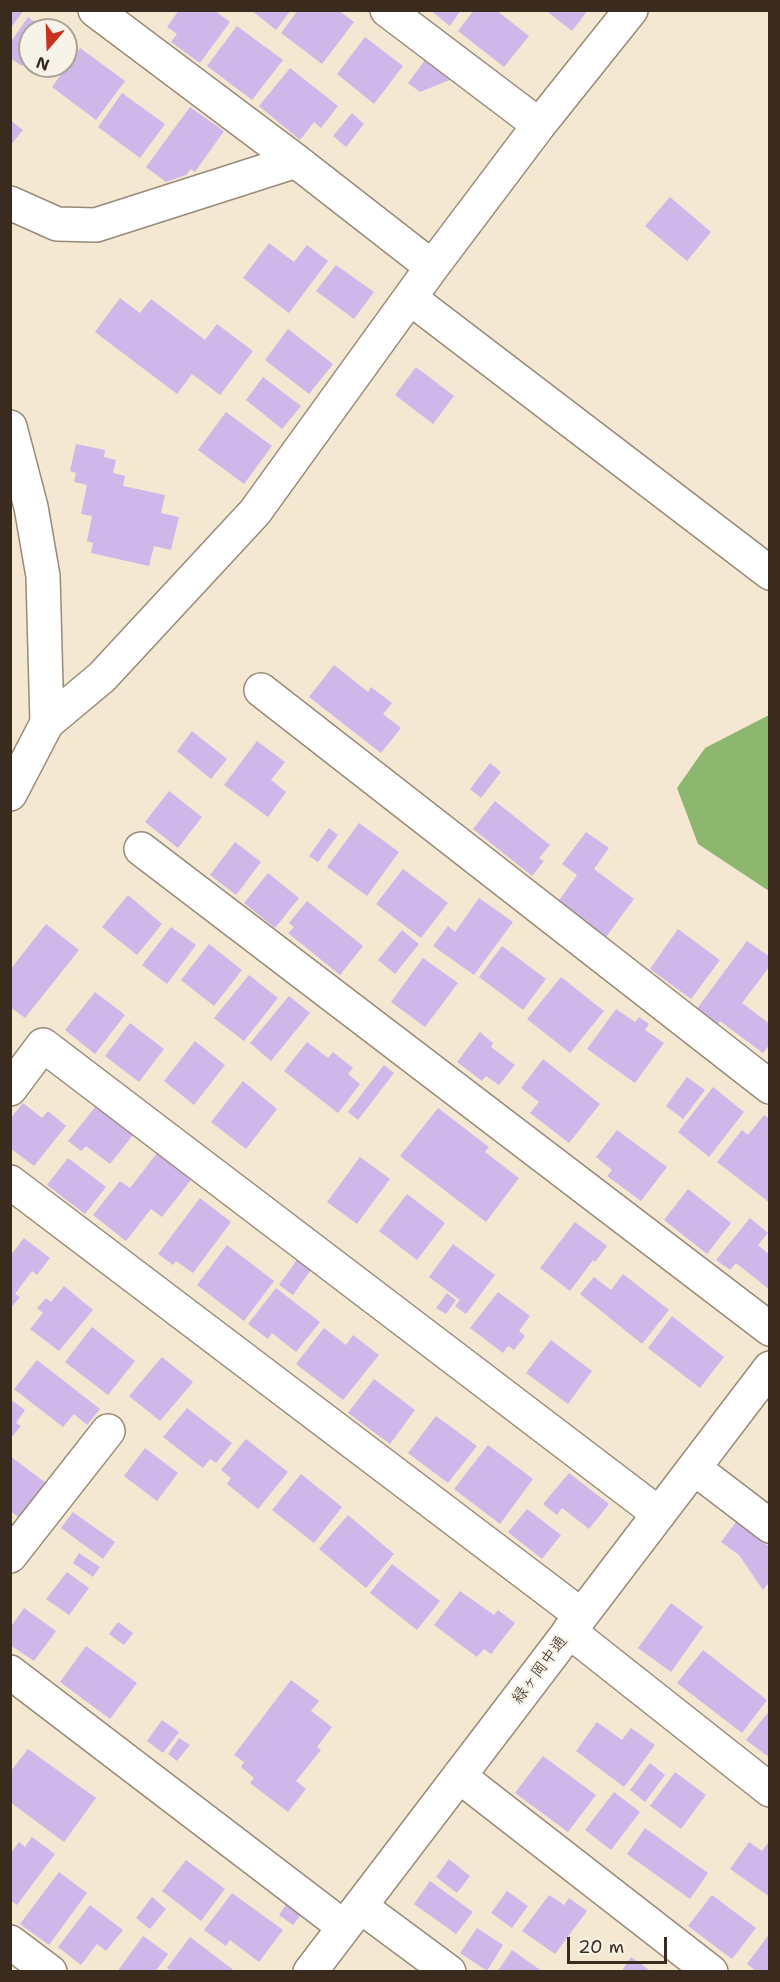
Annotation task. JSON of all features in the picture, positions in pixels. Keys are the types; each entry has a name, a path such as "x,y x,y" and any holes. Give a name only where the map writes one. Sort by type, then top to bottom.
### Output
{"street":[{"path":"95,10 296,161 432,267"},
{"path":"387,10 539,125"},
{"path":"10,794 47,723 102,677 255,512 432,267 539,125 631,10"},
{"path":"10,203 57,224 96,225 296,161"},
{"path":"410,298 770,573"},
{"path":"10,426 30,507 43,576 47,723"},
{"path":"261,690 770,1087"},
{"path":"141,849 770,1329"},
{"path":"10,1089 44,1045 659,1514"},
{"path":"10,1182 575,1623 770,1790"},
{"name":"緑ヶ岡中通","path":"310,1971 770,1368"},
{"path":"10,1556 108,1431"},
{"path":"694,1468 770,1526"},
{"path":"10,1672 352,1917 449,1971"},
{"path":"459,1776 711,1971"},
{"path":"10,1942 50,1971"}],"green space":[{"path":"769,715 769,891 698,844 677,788 705,748"}],"building":[{"path":"10,10 24,10 18,18 10,29"},
{"path":"179,10 214,10 230,22 200,63 171,42 177,34 167,27"},
{"path":"251,10 291,10 276,30"},
{"path":"298,10 338,10 354,22 322,64 281,33"},
{"path":"430,10 461,10 450,26"},
{"path":"474,10 496,10 529,36 504,67 458,31"},
{"path":"545,10 588,10 572,31"},
{"path":"237,26 283,60 252,100 207,66"},
{"path":"18,31 18,63 10,58 10,43"},
{"path":"365,37 403,66 374,104 337,74"},
{"path":"80,48 125,81 96,120 52,87 58,78 78,78 78,51"},
{"path":"425,60 452,79 420,92 408,83"},
{"path":"290,68 338,106 321,128 314,122 300,140 259,106"},
{"path":"122,93 165,124 140,158 98,127"},
{"path":"190,107 224,131 195,172 191,169 186,175 166,182 146,167"},
{"path":"352,113 364,124 346,147 333,136"},
{"path":"10,120 23,130 10,146"},
{"path":"670,197 711,232 687,261 645,226"},
{"path":"269,243 294,262 307,245 328,261 289,313 243,278"},
{"path":"336,265 374,292 354,319 316,291"},
{"path":"120,298 140,313 151,299 205,340 217,324 253,351 220,395 192,374 177,394 95,332"},
{"path":"288,329 333,364 309,394 265,360"},
{"path":"416,367 454,396 433,424 395,395"},
{"path":"263,377 301,406 282,429 246,400"},
{"path":"226,412 272,446 244,484 198,450"},
{"path":"76,444 105,450 104,457 116,460 113,473 125,476 123,486 165,495 161,513 179,517 171,550 154,546 149,566 91,553 93,543 87,541 92,516 81,514 87,485 74,482 76,473 70,471"},
{"path":"334,665 368,692 371,687 392,703 383,714 401,728 381,753 309,697"},
{"path":"192,731 227,759 211,779 177,751"},
{"path":"257,741 285,762 271,780 286,792 268,817 224,785"},
{"path":"490,763 501,772 481,798 470,789"},
{"path":"169,791 202,817 178,848 145,822"},
{"path":"495,801 550,845 539,858 544,861 532,876 473,829"},
{"path":"359,823 399,852 367,896 327,867"},
{"path":"329,828 338,835 318,862 309,856"},
{"path":"586,832 609,848 594,869 634,899 606,937 558,902 577,875 562,864"},
{"path":"235,842 261,862 236,895 210,875"},
{"path":"403,869 448,903 421,938 376,904"},
{"path":"268,873 299,898 275,928 244,903"},
{"path":"128,895 162,924 137,955 102,927"},
{"path":"479,898 513,922 474,975 433,946 448,926 455,932"},
{"path":"307,901 363,946 340,975 288,933 294,927 289,923"},
{"path":"46,924 79,950 25,1018 10,1007 10,970"},
{"path":"171,927 196,945 167,984 142,965"},
{"path":"678,929 720,960 691,999 650,969"},
{"path":"402,930 419,944 395,974 378,960"},
{"path":"747,941 770,957 770,966 742,1003 770,1024 770,1044 763,1053 720,1021 717,1025 696,1010"},
{"path":"209,944 242,970 214,1006 181,980"},
{"path":"502,946 546,979 523,1010 479,977"},
{"path":"423,958 458,983 425,1027 391,1002"},
{"path":"249,975 278,998 244,1041 214,1018"},
{"path":"561,977 604,1011 570,1053 527,1019"},
{"path":"95,992 125,1015 95,1054 65,1030"},
{"path":"289,996 310,1013 271,1061 250,1043"},
{"path":"616,1009 635,1022 639,1017 649,1024 645,1030 664,1043 635,1083 587,1049"},
{"path":"130,1023 164,1049 139,1082 105,1056"},
{"path":"480,1032 493,1043 491,1047 515,1065 499,1085 486,1076 482,1081 457,1062"},
{"path":"195,1041 225,1065 194,1105 164,1081"},
{"path":"307,1042 328,1058 333,1052 353,1068 348,1074 360,1084 338,1113 284,1071"},
{"path":"543,1059 600,1104 569,1143 530,1113 539,1102 521,1088"},
{"path":"384,1065 394,1073 358,1120 348,1112"},
{"path":"687,1077 705,1090 683,1119 666,1106"},
{"path":"243,1081 277,1109 246,1149 211,1122"},
{"path":"713,1087 744,1112 709,1157 678,1132"},
{"path":"23,1103 42,1118 48,1111 66,1126 34,1166 10,1148 10,1119"},
{"path":"96,1106 133,1135 110,1164 86,1146 81,1151 68,1141"},
{"path":"438,1108 489,1147 485,1152 519,1178 486,1222 400,1156"},
{"path":"764,1115 770,1119 770,1203 717,1162 742,1130 748,1135"},
{"path":"617,1130 667,1167 641,1201 607,1176 612,1170 596,1157"},
{"path":"157,1153 191,1180 162,1217 151,1209 126,1241 93,1215 120,1181 130,1188"},
{"path":"360,1157 390,1179 357,1224 327,1202"},
{"path":"68,1158 106,1187 85,1214 47,1185"},
{"path":"688,1189 731,1223 707,1254 664,1220"},
{"path":"407,1194 445,1223 417,1260 379,1231"},
{"path":"200,1198 231,1222 193,1273 176,1261 173,1265 158,1254"},
{"path":"750,1218 768,1233 758,1245 770,1255 770,1290 736,1263 730,1270 716,1260"},
{"path":"575,1222 607,1246 595,1262 593,1260 570,1291 540,1268"},
{"path":"24,1238 50,1258 37,1275 32,1271 15,1294 20,1297 10,1309 10,1256"},
{"path":"453,1244 495,1275 466,1314 455,1306 460,1300 429,1277"},
{"path":"227,1245 274,1281 244,1321 197,1285"},
{"path":"299,1257 313,1267 293,1295 279,1285"},
{"path":"623,1274 669,1310 642,1344 580,1294 594,1277 611,1290"},
{"path":"64,1286 93,1310 59,1351 30,1329 43,1313 37,1308 46,1298 51,1302"},
{"path":"276,1288 320,1322 296,1352 272,1333 268,1339 248,1324"},
{"path":"498,1292 530,1316 519,1331 525,1336 514,1350 508,1346 503,1353 470,1328"},
{"path":"447,1293 456,1300 446,1314 436,1308"},
{"path":"672,1316 724,1357 700,1388 648,1348"},
{"path":"92,1327 135,1361 108,1395 65,1362"},
{"path":"324,1328 346,1345 353,1335 379,1355 343,1400 296,1364"},
{"path":"551,1340 592,1371 568,1404 526,1373"},
{"path":"162,1357 193,1382 160,1421 129,1396"},
{"path":"37,1360 100,1409 87,1425 74,1414 63,1427 14,1389"},
{"path":"374,1379 415,1410 390,1444 348,1413"},
{"path":"10,1399 25,1410 16,1423 21,1426 10,1439"},
{"path":"187,1408 232,1443 216,1463 210,1459 203,1468 163,1437"},
{"path":"436,1416 477,1446 448,1483 408,1453"},
{"path":"246,1439 288,1472 258,1509 227,1484 231,1478 221,1470"},
{"path":"488,1445 533,1479 500,1524 454,1489"},
{"path":"145,1448 178,1473 157,1501 124,1476"},
{"path":"10,1456 46,1483 20,1518 10,1511"},
{"path":"569,1473 609,1504 589,1529 562,1508 557,1515 543,1504"},
{"path":"301,1474 342,1507 314,1543 272,1510"},
{"path":"527,1509 561,1535 542,1559 508,1532"},
{"path":"73,1512 115,1542 103,1559 61,1528"},
{"path":"348,1515 394,1554 366,1588 319,1549"},
{"path":"736,1522 770,1547 770,1581 763,1590 739,1555 721,1542"},
{"path":"79,1553 100,1567 93,1577 73,1563"},
{"path":"392,1564 440,1601 417,1630 370,1593"},
{"path":"67,1572 89,1588 69,1615 46,1599"},
{"path":"460,1591 494,1615 498,1610 515,1623 491,1654 484,1649 477,1657 434,1625"},
{"path":"671,1603 703,1627 671,1672 638,1648"},
{"path":"24,1608 56,1631 34,1661 10,1645 10,1628"},
{"path":"118,1622 133,1633 124,1645 109,1634"},
{"path":"86,1646 137,1683 110,1719 60,1682"},
{"path":"703,1650 767,1700 742,1733 677,1683"},
{"path":"291,1680 319,1701 311,1711 332,1727 317,1747 321,1750 296,1781 306,1789 288,1812 250,1783 254,1778 241,1767 244,1762 234,1755"},
{"path":"770,1710 770,1758 746,1740"},
{"path":"162,1720 179,1732 163,1753 147,1741"},
{"path":"597,1722 622,1740 631,1728 655,1745 624,1787 576,1751"},
{"path":"179,1738 190,1745 177,1761 168,1754"},
{"path":"28,1749 96,1798 64,1842 10,1802 10,1772"},
{"path":"543,1756 596,1795 568,1832 515,1793"},
{"path":"650,1763 665,1775 645,1802 630,1790"},
{"path":"675,1772 706,1795 681,1829 650,1806"},
{"path":"614,1792 640,1812 611,1850 585,1830"},
{"path":"645,1828 708,1873 690,1899 627,1854"},
{"path":"32,1837 55,1854 17,1905 10,1900 10,1854 19,1842 25,1847"},
{"path":"770,1840 770,1897 730,1869 749,1842 762,1851"},
{"path":"449,1859 470,1876 457,1893 436,1877"},
{"path":"186,1860 225,1889 201,1921 162,1891"},
{"path":"59,1872 87,1893 49,1945 20,1924"},
{"path":"430,1881 473,1912 456,1934 414,1904"},
{"path":"507,1891 528,1906 512,1928 491,1913"},
{"path":"232,1893 283,1930 259,1962 230,1940 226,1946 204,1930"},
{"path":"549,1895 564,1905 569,1898 587,1911 555,1954 522,1931"},
{"path":"712,1895 756,1928 732,1959 688,1926"},
{"path":"152,1897 166,1909 150,1929 136,1918"},
{"path":"289,1900 304,1911 293,1925 279,1915"},
{"path":"90,1905 123,1930 106,1951 97,1944 81,1965 58,1947"},
{"path":"477,1928 503,1945 487,1971 460,1953"},
{"path":"770,1933 770,1972 757,1972 747,1964"},
{"path":"143,1936 168,1954 155,1972 117,1972"},
{"path":"190,1937 236,1972 172,1972 167,1968"},
{"path":"512,1950 543,1972 497,1972"},
{"path":"631,1957 652,1972 621,1972"}]}
